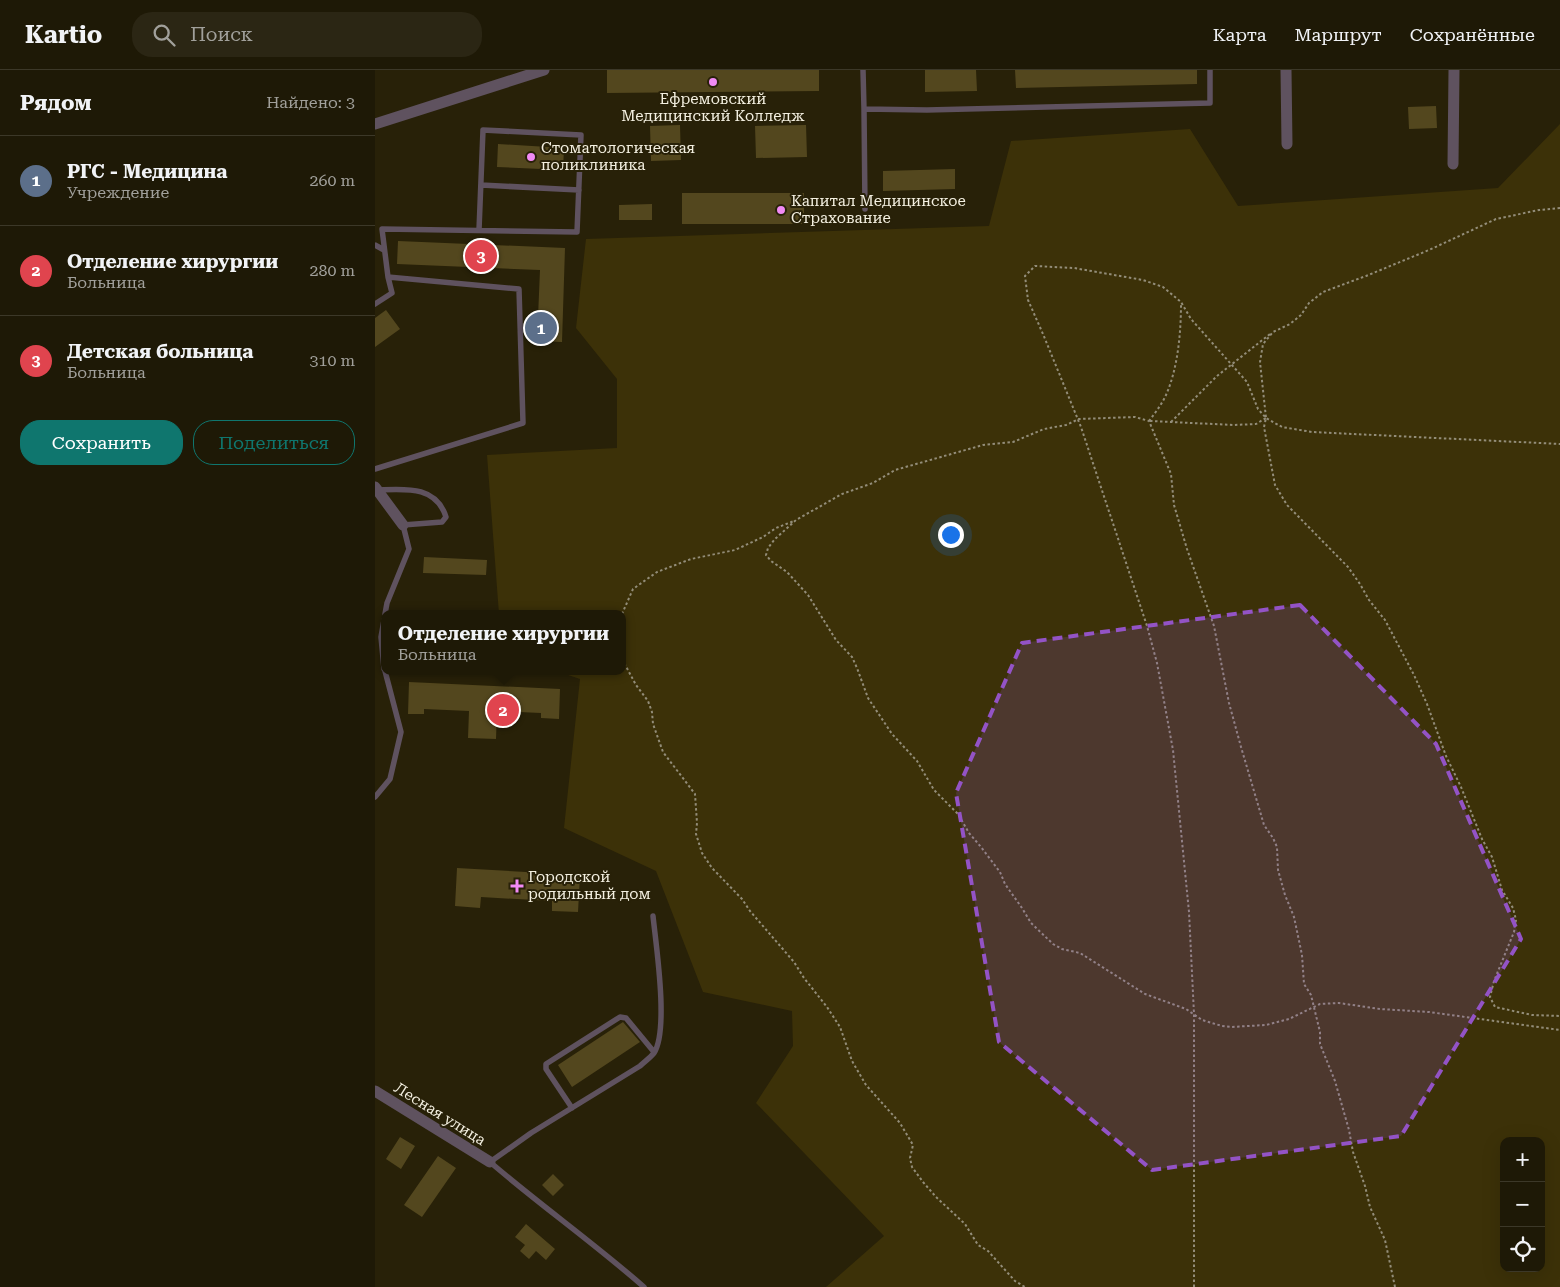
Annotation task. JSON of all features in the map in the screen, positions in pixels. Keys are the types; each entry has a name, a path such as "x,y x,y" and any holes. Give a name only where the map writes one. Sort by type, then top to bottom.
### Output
{"street":[{"path":"375,124 544,70"},
{"path":"1286,70 1287,144"},
{"path":"1453,164 1454,70"},
{"path":"376,489 403,525"},
{"name":"Лесная улица","path":"375,1091 490,1162"}],"lane":[{"path":"863,70 865,209"},
{"path":"864,109 927,110 1210,103 1210,70"},
{"path":"375,304 391,293 382,229 577,232 581,135 483,130 479,230"},
{"path":"481,185 579,190"},
{"path":"375,245 384,250"},
{"path":"375,469 523,423 519,289 388,277"},
{"path":"376,489 404,489 428,493 443,506 447,517 443,522 403,525 409,549 386,610"},
{"path":"375,797 391,779 401,732 386,675"},
{"path":"643,1287 616,1263 532,1198 490,1162 531,1133 640,1066 654,1052 660,1031 660,996 653,916"},
{"path":"572,1108 546,1069 546,1064 620,1017 626,1018 654,1052"}],"path":[{"path":"1171,422 1217,376 1273,332 1290,324 1301,315 1309,303 1323,292 1420,254 1496,219 1539,210 1560,208"},
{"path":"1195,1287 1195,1014 1189,912 1173,750 1157,663 1147,626 1078,420 1028,300 1025,276 1035,266 1051,266 1143,280 1163,287 1181,302 1191,319 1247,382 1258,409 1266,418 1282,427 1313,432 1560,444"},
{"path":"1149,421 1166,395 1175,365 1181,333 1181,302"},
{"path":"1273,332 1263,344 1261,362 1266,418 1264,427 1275,485 1293,512 1348,567 1369,600 1385,620 1427,704 1446,756 1491,857 1502,890 1513,908 1516,920 1514,932 1491,991 1490,997 1495,1007 1532,1015 1560,1016"},
{"path":"624,610 633,589 657,572 691,559 735,550 763,538 776,528 796,520 842,494 873,483 895,470 983,445 1013,442 1044,428 1066,425 1078,420 1135,416 1149,421 1235,426 1256,424 1266,418"},
{"path":"1149,421 1171,474 1174,504 1187,549 1214,626 1229,703 1263,825 1275,843 1278,852 1278,870 1297,929 1303,963 1304,984 1311,995 1320,1032 1320,1044 1335,1081 1349,1130 1353,1152 1370,1207 1385,1240 1395,1287"},
{"path":"796,520 775,539 766,554 771,561 787,572 808,595 835,640 852,658 868,698 892,734 917,761 933,790 958,814 969,833 1000,872 1005,884 1031,923 1057,947 1080,953 1145,994 1186,1009 1202,1020 1231,1028 1260,1026 1289,1019 1320,1004 1339,1003 1380,1010 1443,1014 1560,1030"},
{"path":"626,666 636,684 649,700 653,724 663,752 695,794 697,837 702,853 707,861 742,899 794,962 836,1020 842,1031 852,1061 866,1085 900,1123 911,1140 913,1146 910,1158 912,1167 923,1182 965,1224 979,1245 988,1250 1015,1281 1025,1287"}],"highlighted area":[{"path":"1300,605 1436,744 1521,939 1401,1136 1152,1170 999,1042 956,793 1022,643"}],"shaded area":[{"path":"1560,124 1560,1287 826,1287 884,1236 756,1103 793,1046 792,1011 703,992 656,871 564,828 580,679 568,675 626,675 626,610 499,610 487,455 617,448 617,379 576,328 586,239 989,226 1011,141 1190,129 1238,206 1498,188"}],"building":[{"path":"607,70 819,70 819,91 607,93"},
{"path":"925,70 976,70 977,91 925,92"},
{"path":"1015,70 1197,70 1197,84 1016,88"},
{"path":"1436,106 1437,128 1409,129 1408,107"},
{"path":"680,125 681,160 651,161 650,126"},
{"path":"806,125 807,157 756,158 755,126"},
{"name":"Стоматологическая поликлиника","path":"498,144 564,148 563,170 497,167"},
{"path":"955,169 955,189 883,191 883,171"},
{"path":"682,193 804,193 804,224 682,224"},
{"path":"652,204 652,220 619,220 619,205"},
{"path":"398,241 565,248 562,342 537,341 540,270 397,264"},
{"path":"386,310 400,329 375,347 375,318"},
{"path":"424,557 487,560 486,575 423,573"},
{"path":"409,682 560,689 559,719 541,718 541,713 497,711 496,739 468,738 469,711 424,709 424,714 408,714"},
{"name":"Городской родильный дом","path":"457,868 580,875 578,912 552,911 552,901 481,897 480,908 455,906"},
{"path":"623,1022 640,1042 572,1087 558,1065"},
{"path":"400,1137 415,1146 401,1169 386,1159"},
{"path":"438,1156 456,1168 422,1217 404,1205"},
{"path":"553,1174 564,1185 553,1196 542,1185"},
{"path":"526,1224 555,1249 546,1260 536,1251 529,1259 520,1251 525,1245 515,1237"}],"place":[{"name":"Ефремовский Медицинский Колледж","path":"713,82"},
{"name":"Стоматологическая поликлиника","path":"531,157"},
{"name":"Капитал Медицинское Страхование","path":"781,210"},
{"name":"Детская больница","path":"481,256"},
{"name":"РГС - Медицина","path":"541,328"},
{"name":"Отделение хирургии","path":"503,710"},
{"name":"Городской родильный дом","path":"517,886"}]}
